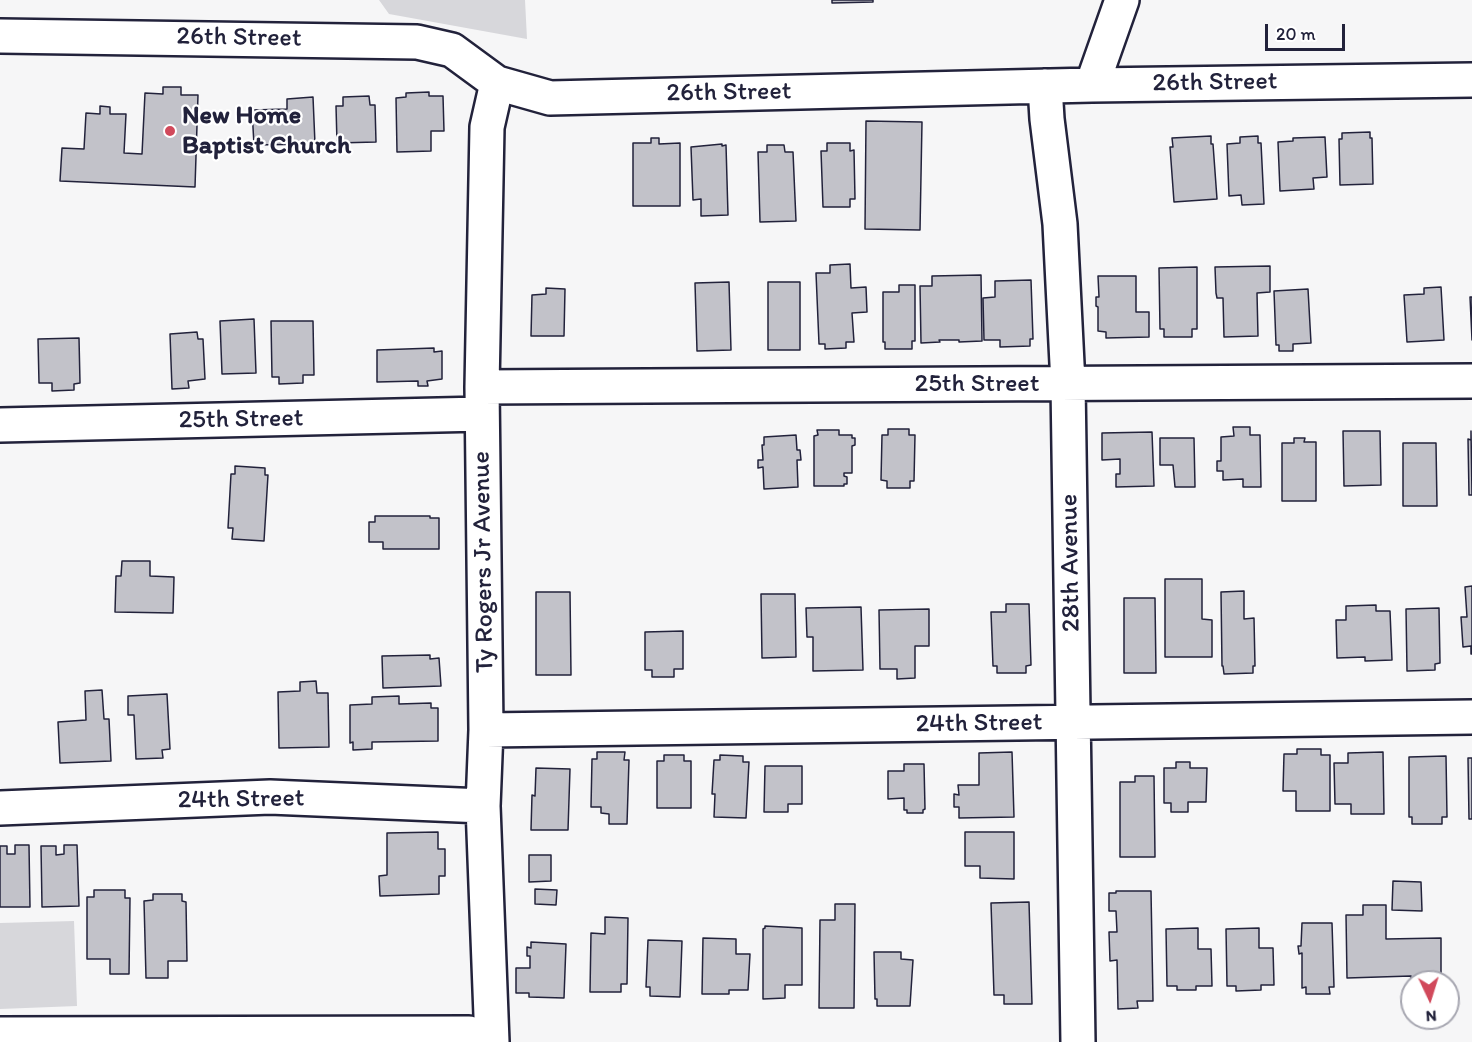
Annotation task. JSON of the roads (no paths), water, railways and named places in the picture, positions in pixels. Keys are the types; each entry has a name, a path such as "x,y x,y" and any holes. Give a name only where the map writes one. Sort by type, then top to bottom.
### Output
{"street":[{"path":"1092,85 1122,0"},
{"name":"26th Street","path":"0,36 334,39 417,42 452,50 497,84 550,98 1092,85 1472,80"},
{"name":"Ty Rogers Jr Avenue","path":"491,1042 483,806 486,730 482,400 487,128 497,84"},
{"name":"28th Avenue","path":"1045,86 1060,224 1068,384 1078,1042"},
{"name":"25th Street","path":"0,425 482,400 1068,384 1472,381"},
{"name":"24th Street","path":"486,730 1472,717"},
{"name":"24th Street","path":"0,808 270,797 483,806"},
{"path":"0,1034 469,1032 491,1042"}],"place":[{"name":"New Home Baptist Church","path":"170,131"}]}
